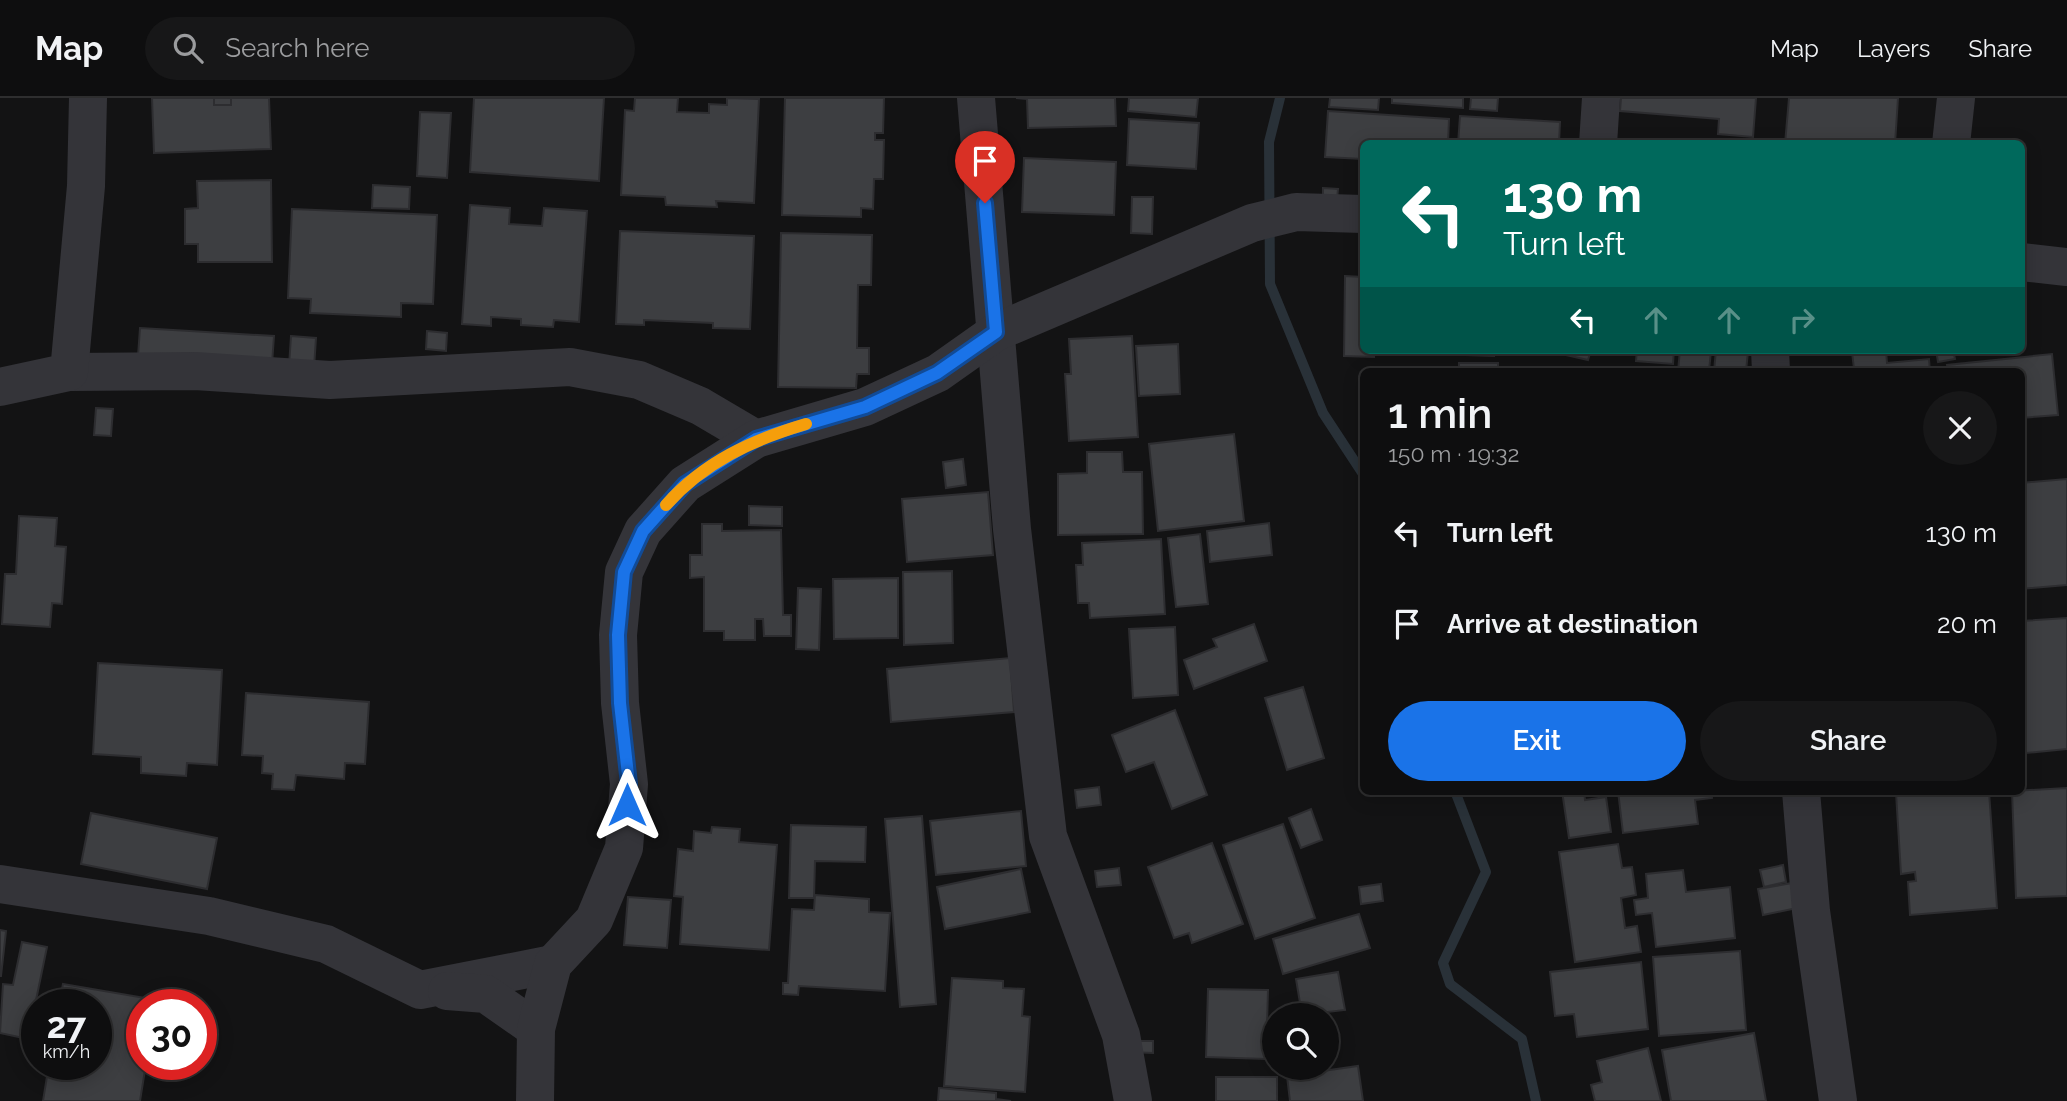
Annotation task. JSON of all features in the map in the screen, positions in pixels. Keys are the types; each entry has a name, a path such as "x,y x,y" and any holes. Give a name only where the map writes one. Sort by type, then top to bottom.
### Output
{"street":[{"path":"69,372 86,186 88,98"},
{"path":"976,98 1012,529 1048,836 1121,1035 1133,1101"},
{"path":"1598,140 1601,98"},
{"path":"1951,140 1956,98"},
{"path":"535,1101 536,1029 554,964 594,920 624,848 629,784 620,703 618,635 624,572 643,531 685,484 756,439 865,407 937,373 996,332 1252,223 1296,212 1360,214"},
{"path":"2025,262 2067,267"},
{"path":"0,387 69,372 195,371 330,380 570,368 639,380 700,406 756,439"},
{"path":"1801,795 1811,911 1838,1101"},
{"path":"0,884 209,916 327,944 420,990 486,994 536,1029"},
{"path":"420,990 554,964"}],"building":[{"path":"152,98 214,98 214,105 231,105 231,98 269,98 271,149 154,153"},
{"path":"214,98 231,98 231,105 214,105"},
{"path":"474,98 604,98 599,181 470,172"},
{"path":"635,98 678,98 677,112 709,113 709,104 727,105 727,98 759,99 754,203 716,201 717,207 666,205 665,197 621,195 625,110 634,111"},
{"path":"785,98 884,98 883,133 875,133 875,140 884,140 883,179 874,179 873,209 861,208 861,217 782,215"},
{"path":"1016,98 1115,98 1116,126 1028,128 1027,99"},
{"path":"1129,98 1198,98 1196,117 1128,111"},
{"path":"1330,98 1379,98 1378,110 1329,107"},
{"path":"1392,98 1463,98 1463,108 1392,103"},
{"path":"1471,98 1498,98 1497,111 1470,109"},
{"path":"1621,98 1756,98 1753,137 1718,134 1719,119 1620,111"},
{"path":"1789,98 1898,98 1895,140 1785,140"},
{"path":"1328,111 1449,119 1448,140 1360,140 1360,159 1325,157"},
{"path":"420,112 451,113 447,178 417,176"},
{"path":"1460,116 1560,122 1559,140 1458,140"},
{"path":"1129,119 1199,123 1196,169 1127,165"},
{"path":"1024,158 1116,162 1114,215 1022,212"},
{"path":"271,180 272,262 198,262 198,244 185,244 185,209 198,208 197,181"},
{"path":"373,185 410,187 409,209 372,208"},
{"path":"1323,188 1338,189 1337,199 1323,198"},
{"path":"1132,197 1153,197 1152,234 1131,233"},
{"path":"470,205 510,208 509,224 542,226 544,208 587,211 579,322 554,320 553,327 521,325 521,319 491,317 491,326 462,324"},
{"path":"292,209 437,215 433,304 401,303 401,317 310,313 311,299 288,298"},
{"path":"620,231 754,236 750,329 713,328 713,323 644,320 644,325 616,324"},
{"path":"781,233 872,235 871,285 858,285 857,348 869,348 869,374 857,374 856,388 778,387"},
{"path":"1345,276 1360,277 1360,354 1374,354 1374,357 1344,356"},
{"path":"140,328 274,336 272,364 138,356"},
{"path":"427,331 447,333 446,351 426,349"},
{"path":"291,336 316,338 314,368 289,366"},
{"path":"1132,336 1138,437 1069,441 1065,374 1071,374 1069,339"},
{"path":"1178,344 1180,394 1139,396 1136,346"},
{"path":"1435,354 1494,354 1494,356"},
{"path":"1562,354 1590,354 1588,360"},
{"path":"1637,354 1674,354 1673,364 1636,361"},
{"path":"1680,354 1711,354 1709,368 1678,368"},
{"path":"1716,354 1748,354 1746,368 1714,368"},
{"path":"1852,354 1886,354 1887,363 1929,359 1930,368 1854,368"},
{"path":"1937,354 1954,354 1955,359 1938,362"},
{"path":"2052,354 2058,415 2025,418 2025,368 1948,368 1947,365"},
{"path":"1459,363 1498,363 1498,368 1459,368"},
{"path":"96,408 113,409 111,436 94,435"},
{"path":"1234,434 1244,521 1158,531 1149,444"},
{"path":"1087,452 1122,452 1123,472 1142,472 1143,534 1058,535 1058,474 1087,473"},
{"path":"963,459 966,485 946,488 943,462"},
{"path":"2067,479 2067,585 2025,589 2025,483"},
{"path":"988,492 993,555 907,562 902,499"},
{"path":"749,506 782,507 782,526 749,525"},
{"path":"19,516 57,518 55,546 66,547 62,604 52,603 50,627 2,624 5,574 16,574"},
{"path":"1269,523 1272,555 1210,562 1207,531"},
{"path":"702,524 722,524 722,531 781,530 783,615 791,615 791,636 764,636 763,619 755,619 755,640 724,640 724,631 704,631 704,577 690,578 690,555 702,555"},
{"path":"1200,534 1208,604 1176,607 1168,538"},
{"path":"1161,539 1165,614 1090,618 1089,603 1078,603 1076,565 1083,565 1082,543"},
{"path":"952,571 953,643 904,645 903,572"},
{"path":"898,578 898,638 834,639 833,579"},
{"path":"798,588 821,589 819,650 796,649"},
{"path":"2067,618 2067,749 2026,753 2025,621"},
{"path":"1254,624 1267,661 1194,689 1184,660 1217,647 1213,639"},
{"path":"1175,627 1178,695 1133,698 1129,629"},
{"path":"1010,658 1014,712 891,722 887,669"},
{"path":"98,663 222,670 217,765 187,763 186,776 141,773 141,757 93,754"},
{"path":"1303,687 1324,758 1287,770 1265,698"},
{"path":"246,693 369,702 365,764 345,763 344,779 296,775 294,790 272,789 273,774 262,773 263,756 242,755"},
{"path":"1175,710 1207,795 1172,809 1154,762 1126,772 1112,735"},
{"path":"1099,787 1101,805 1077,808 1075,790"},
{"path":"2067,788 2067,896 2016,898 2012,795 2025,795 2025,790"},
{"path":"1563,795 1584,795 1585,800 1606,797 1611,832 1569,838"},
{"path":"1618,795 1712,795 1712,798 1695,800 1698,824 1623,833"},
{"path":"1896,795 1989,795 1997,908 1910,915 1908,882 1916,881 1915,872 1901,874"},
{"path":"1311,809 1322,840 1301,848 1289,818"},
{"path":"1021,811 1026,866 936,875 930,821"},
{"path":"91,813 217,838 207,889 81,864"},
{"path":"922,816 936,1004 900,1007 885,819"},
{"path":"1283,824 1315,918 1255,939 1223,845"},
{"path":"791,825 866,827 865,862 815,861 814,898 789,898"},
{"path":"712,827 740,829 739,842 777,845 769,950 680,944 683,897 674,896 678,849 693,851 694,831 711,833"},
{"path":"1212,843 1243,924 1192,943 1189,933 1174,938 1148,867"},
{"path":"1618,844 1622,868 1632,867 1636,895 1621,898 1625,928 1637,926 1641,952 1575,962 1559,852"},
{"path":"1783,865 1786,882 1764,887 1760,870"},
{"path":"1119,868 1121,885 1097,887 1095,871"},
{"path":"1021,869 1030,912 945,929 937,887"},
{"path":"1683,870 1686,892 1730,887 1735,938 1656,947 1652,913 1636,915 1634,900 1648,898 1646,874"},
{"path":"1792,883 1797,908 1763,915 1758,889"},
{"path":"1381,884 1383,901 1361,904 1359,887"},
{"path":"815,895 869,899 869,912 890,913 885,991 799,986 798,995 783,994 783,983 788,983 792,909 814,910"},
{"path":"628,897 671,900 667,948 624,945"},
{"path":"1359,914 1370,948 1283,974 1273,939"},
{"path":"0,930 6,931 1,976 0,976"},
{"path":"22,942 47,947 38,989 21,989 21,1038 0,1033 3,984 13,985"},
{"path":"1740,951 1746,1030 1659,1036 1653,957"},
{"path":"1641,962 1648,1029 1577,1037 1574,1014 1555,1016 1550,972"},
{"path":"1338,972 1345,1010 1339,1011 1339,1003 1300,1003 1296,979"},
{"path":"952,978 1003,981 1003,988 1024,989 1022,1016 1030,1017 1025,1092 944,1086"},
{"path":"63,984 92,989 62,989"},
{"path":"1208,989 1268,990 1268,1003 1262,1003 1262,1059 1206,1057"},
{"path":"112,992 126,995 126,1080 143,1080 140,1101 43,1101 46,1080 112,1080"},
{"path":"1754,1033 1766,1101 1671,1101 1662,1050"},
{"path":"1129,1041 1153,1041 1153,1053 1129,1052"},
{"path":"1648,1048 1661,1101 1595,1101 1591,1085 1602,1082 1597,1061"},
{"path":"1358,1066 1363,1101 1290,1101 1287,1080 1339,1080 1339,1069"},
{"path":"1216,1077 1262,1077 1262,1080 1277,1080 1277,1101 1216,1101"},
{"path":"939,1088 996,1093 996,1099 1011,1101 938,1101"}],"waterway":[{"path":"1280,98 1269,142 1270,284 1323,413 1360,469"},
{"path":"1457,795 1486,872 1443,963 1450,984 1522,1039 1536,1101"}],"slow traffic":[{"path":"666,505 685,484 756,439 806,424"}],"route":[{"path":"627,805 629,784 620,703 618,635 624,572 643,531 685,484 756,439 865,407 937,373 996,332 985,203"}]}
